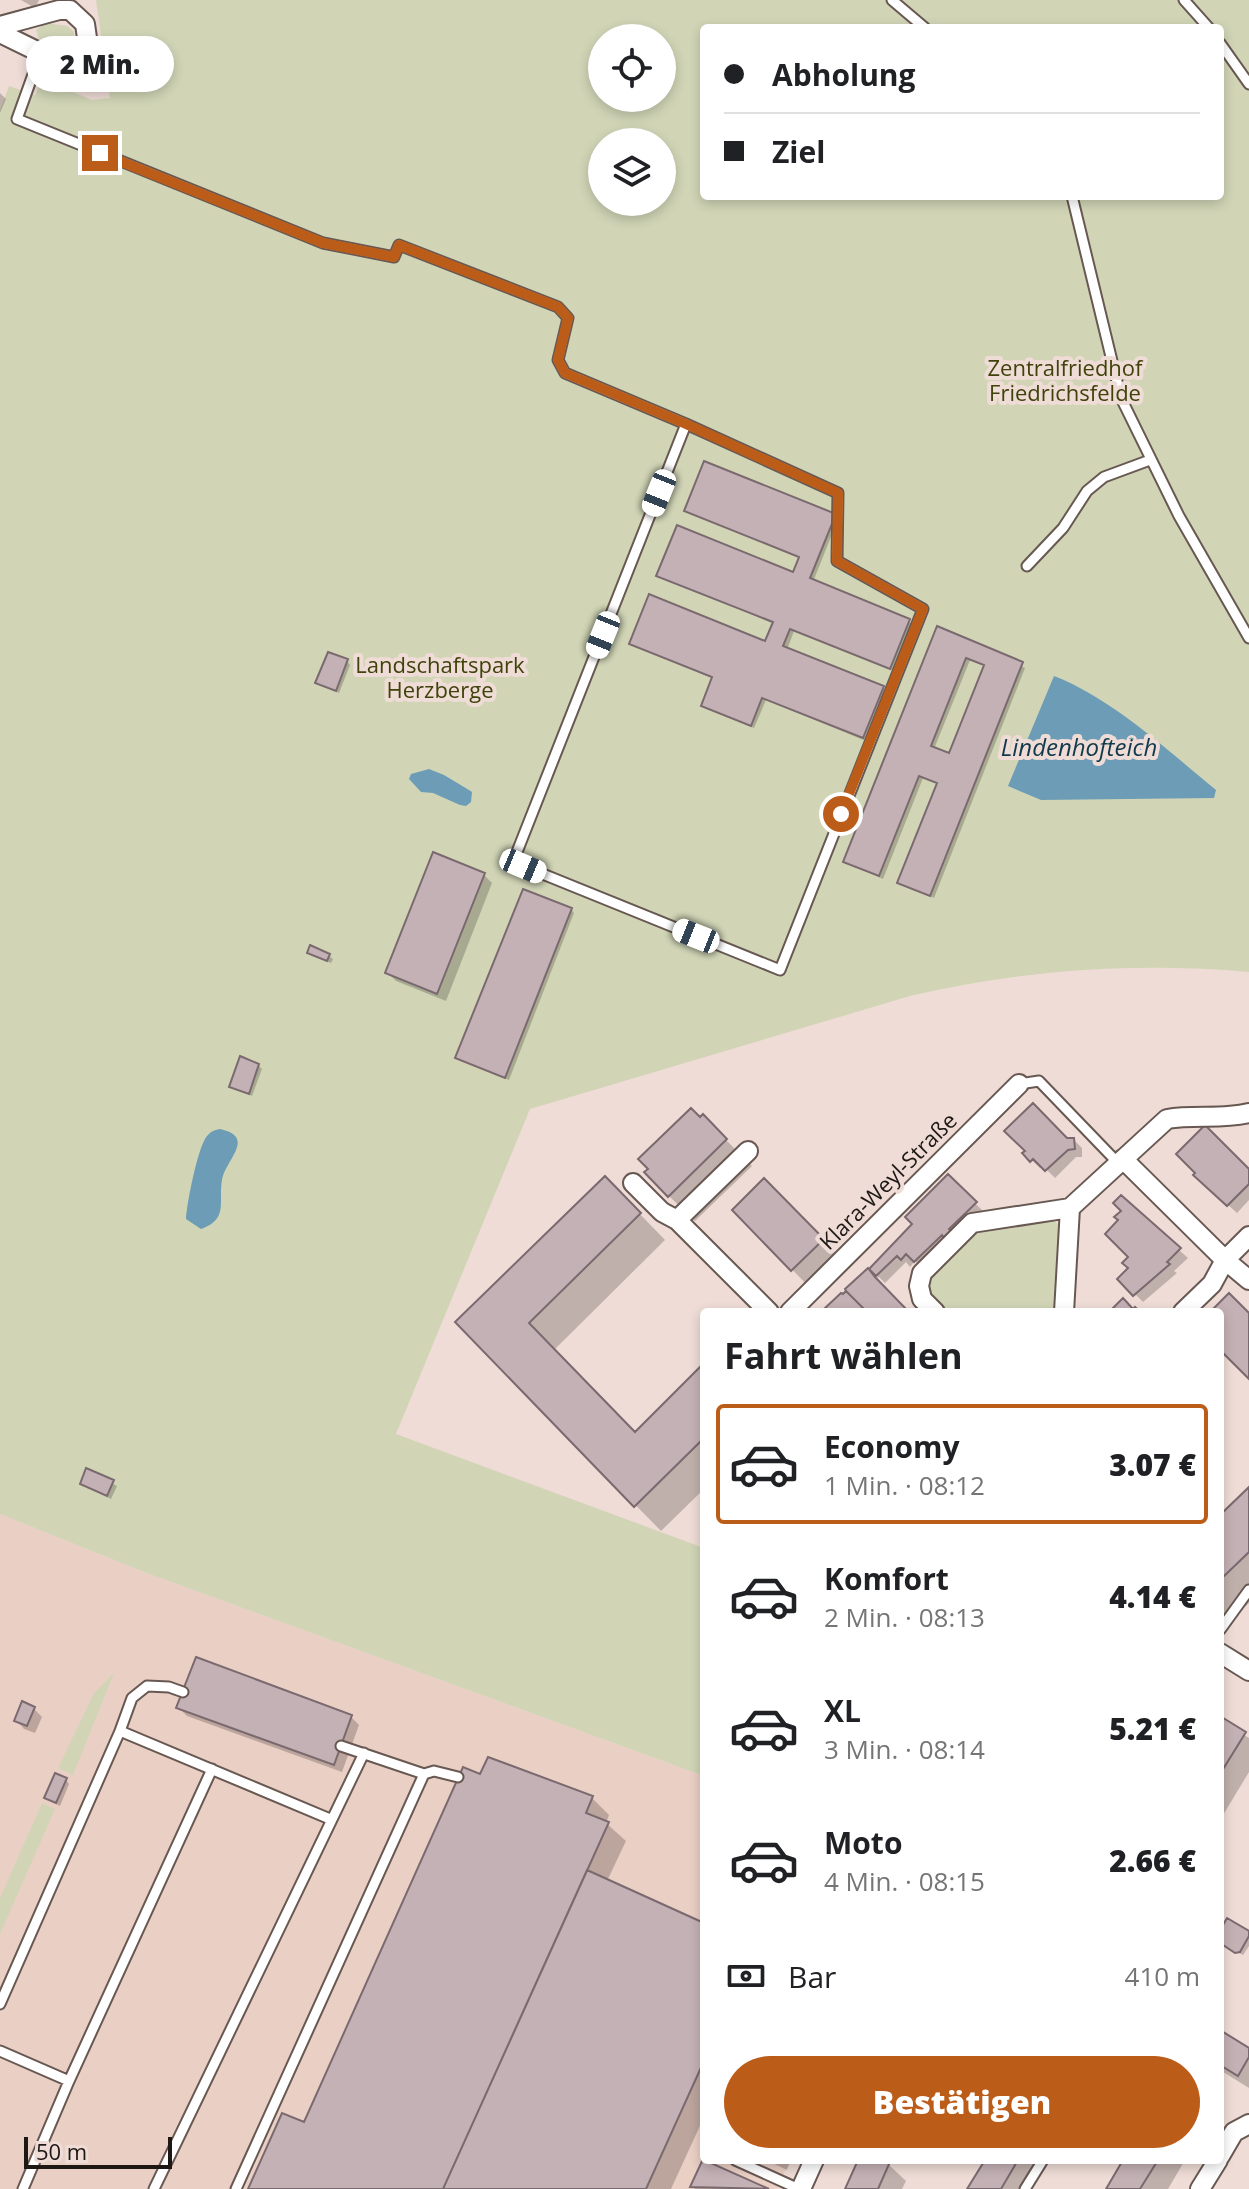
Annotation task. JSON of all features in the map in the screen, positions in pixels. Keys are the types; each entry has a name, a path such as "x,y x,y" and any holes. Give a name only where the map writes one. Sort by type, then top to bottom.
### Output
{"street":[{"path":"0,26 59,10 70,10 85,24 92,73 90,77 0,33"},
{"name":"Klara-Weyl-Straße","path":"794,1308 1019,1084"},
{"path":"931,1308 922,1299 919,1286 922,1273 972,1223 1070,1208 1167,1119 1249,1113"},
{"path":"677,1220 748,1151"},
{"path":"1120,1161 1249,1280"},
{"path":"633,1183 662,1212 677,1220 765,1308"},
{"path":"1064,1308 1070,1208"},
{"path":"1187,1308 1212,1284 1225,1260 1249,1236"},
{"path":"1224,1655 1249,1671"},
{"path":"1224,2150 1236,2130"},
{"path":"800,2189 812,2164"},
{"path":"1200,2189 1215,2164"}],"lane":[{"path":"892,0 920,24"},
{"path":"1184,0 1205,24"},
{"path":"1224,49 1249,84"},
{"path":"40,55 17,119 323,243 394,257 399,245 558,307 568,318 558,360 565,373 686,424 838,493 837,561 923,609 780,970 513,862 686,424"},
{"path":"1073,200 1121,398 1150,460 1249,638"},
{"path":"1027,566 1063,528 1087,491 1104,477 1150,460"},
{"path":"1019,1084 1039,1081 1120,1161"},
{"path":"1224,1624 1249,1590"},
{"path":"0,2004 132,1698 147,1686 169,1687 183,1692"},
{"path":"120,1731 330,1819"},
{"path":"341,1746 424,1774 434,1771 458,1777"},
{"path":"154,2189 364,1753"},
{"path":"23,2189 212,1769"},
{"path":"236,2189 424,1774"},
{"path":"0,2051 69,2081"},
{"path":"744,2164 800,2189"},
{"path":"1025,2189 1041,2164"}],"shaded area":[{"path":"0,1514 144,1572 700,1775 700,2164 788,2164 777,2189 0,2189"}],"green space":[{"name":"Landschaftspark Herzberge","path":"96,0 1249,0 1249,972 1163,968 1078,970 952,987 910,996 530,1109 396,1434 700,1547 700,1775 144,1572 0,1514 0,110 9,86 35,95 42,79 92,100 110,98"},
{"path":"46,23 68,26 74,32 74,37 65,48 39,39 36,30"},
{"path":"1050,1218 1062,1227 1058,1308 938,1308 927,1289 934,1273 972,1235 993,1226"},
{"path":"114,1673 73,1775 58,1768 94,1693"},
{"path":"42,1803 55,1809 0,1934 0,1898"}],"water":[{"name":"Lindenhofteich","path":"1054,676 1097,698 1139,727 1216,790 1214,798 1041,800 1008,786"},
{"path":"429,769 472,792 471,802 466,806 460,805 433,793 421,792 409,779 411,774"},
{"path":"220,1129 231,1133 238,1143 224,1172 219,1215 201,1229 186,1219 190,1190 205,1139"}],"building":[{"path":"704,461 836,514 810,578 910,619 890,669 790,629 783,646 884,686 863,738 762,698 751,726 701,706 712,677 629,644 649,594 765,641 773,622 656,576 677,525 793,572 799,557 684,511"},
{"path":"937,626 1023,662 930,896 897,883 937,783 919,776 879,876 843,862","holes":["966,658 984,665 949,753 931,746"]},
{"path":"328,652 348,659 336,691 315,683"},
{"path":"433,852 485,873 437,994 385,973"},
{"path":"523,889 572,908 505,1078 455,1058"},
{"path":"310,945 330,954 327,961 307,953"},
{"path":"240,1056 259,1064 249,1094 229,1087"},
{"path":"1033,1103 1067,1138 1074,1138 1075,1149 1068,1150 1045,1171 1033,1159 1030,1162 1022,1153 1025,1151 1004,1131"},
{"path":"691,1108 700,1117 703,1114 727,1139 668,1197 644,1172 648,1169 638,1159"},
{"path":"1205,1125 1249,1169 1249,1184 1227,1206 1193,1175 1195,1173 1176,1154"},
{"path":"948,1174 977,1202 944,1238 942,1235 914,1262 906,1254 901,1260 897,1256 876,1276 869,1269 912,1224 905,1217"},
{"path":"605,1176 641,1213 529,1323 635,1432 700,1367 700,1442 634,1507 455,1322"},
{"path":"764,1178 824,1239 791,1271 732,1210"},
{"path":"1121,1195 1181,1248 1167,1262 1170,1264 1133,1296 1117,1279 1128,1268 1122,1263 1128,1257 1105,1234 1118,1220 1114,1217 1121,1211 1113,1203"},
{"path":"868,1268 905,1308 863,1308 845,1289"},
{"path":"846,1291 863,1308 825,1308"},
{"path":"1229,1293 1249,1313 1249,1379 1224,1354 1224,1308 1214,1308"},
{"path":"1123,1298 1132,1308 1113,1308"},
{"path":"86,1468 114,1480 107,1496 80,1484"},
{"path":"1249,1487 1249,1552 1224,1576 1224,1511"},
{"path":"196,1657 352,1715 334,1765 176,1708"},
{"path":"22,1701 35,1707 27,1726 14,1721"},
{"path":"1224,1718 1246,1732 1224,1768"},
{"path":"488,1757 593,1796 586,1813 609,1822 443,2189 248,2189 282,2113 304,2122 463,1767 480,1774"},
{"path":"55,1773 67,1778 56,1803 44,1798"},
{"path":"587,1870 700,1921 700,2070 646,2189 443,2189"},
{"path":"1227,1918 1249,1931 1240,1952 1235,1953 1224,1946 1224,1923"},
{"path":"1224,2032 1249,2048 1249,2057 1238,2076 1224,2067"},
{"path":"701,2164 713,2164 769,2189 690,2187"},
{"path":"856,2164 889,2164 878,2189 845,2189"},
{"path":"983,2164 1016,2164 1001,2189 967,2189"},
{"path":"1121,2164 1156,2164 1140,2189 1106,2189"}],"route":[{"path":"100,153 323,243 394,257 399,245 558,307 568,318 558,360 565,373 838,493 837,561 923,609 841,814"}],"park label":[{"name":"Zentralfriedhof Friedrichsfelde","path":"1065,380"}]}
